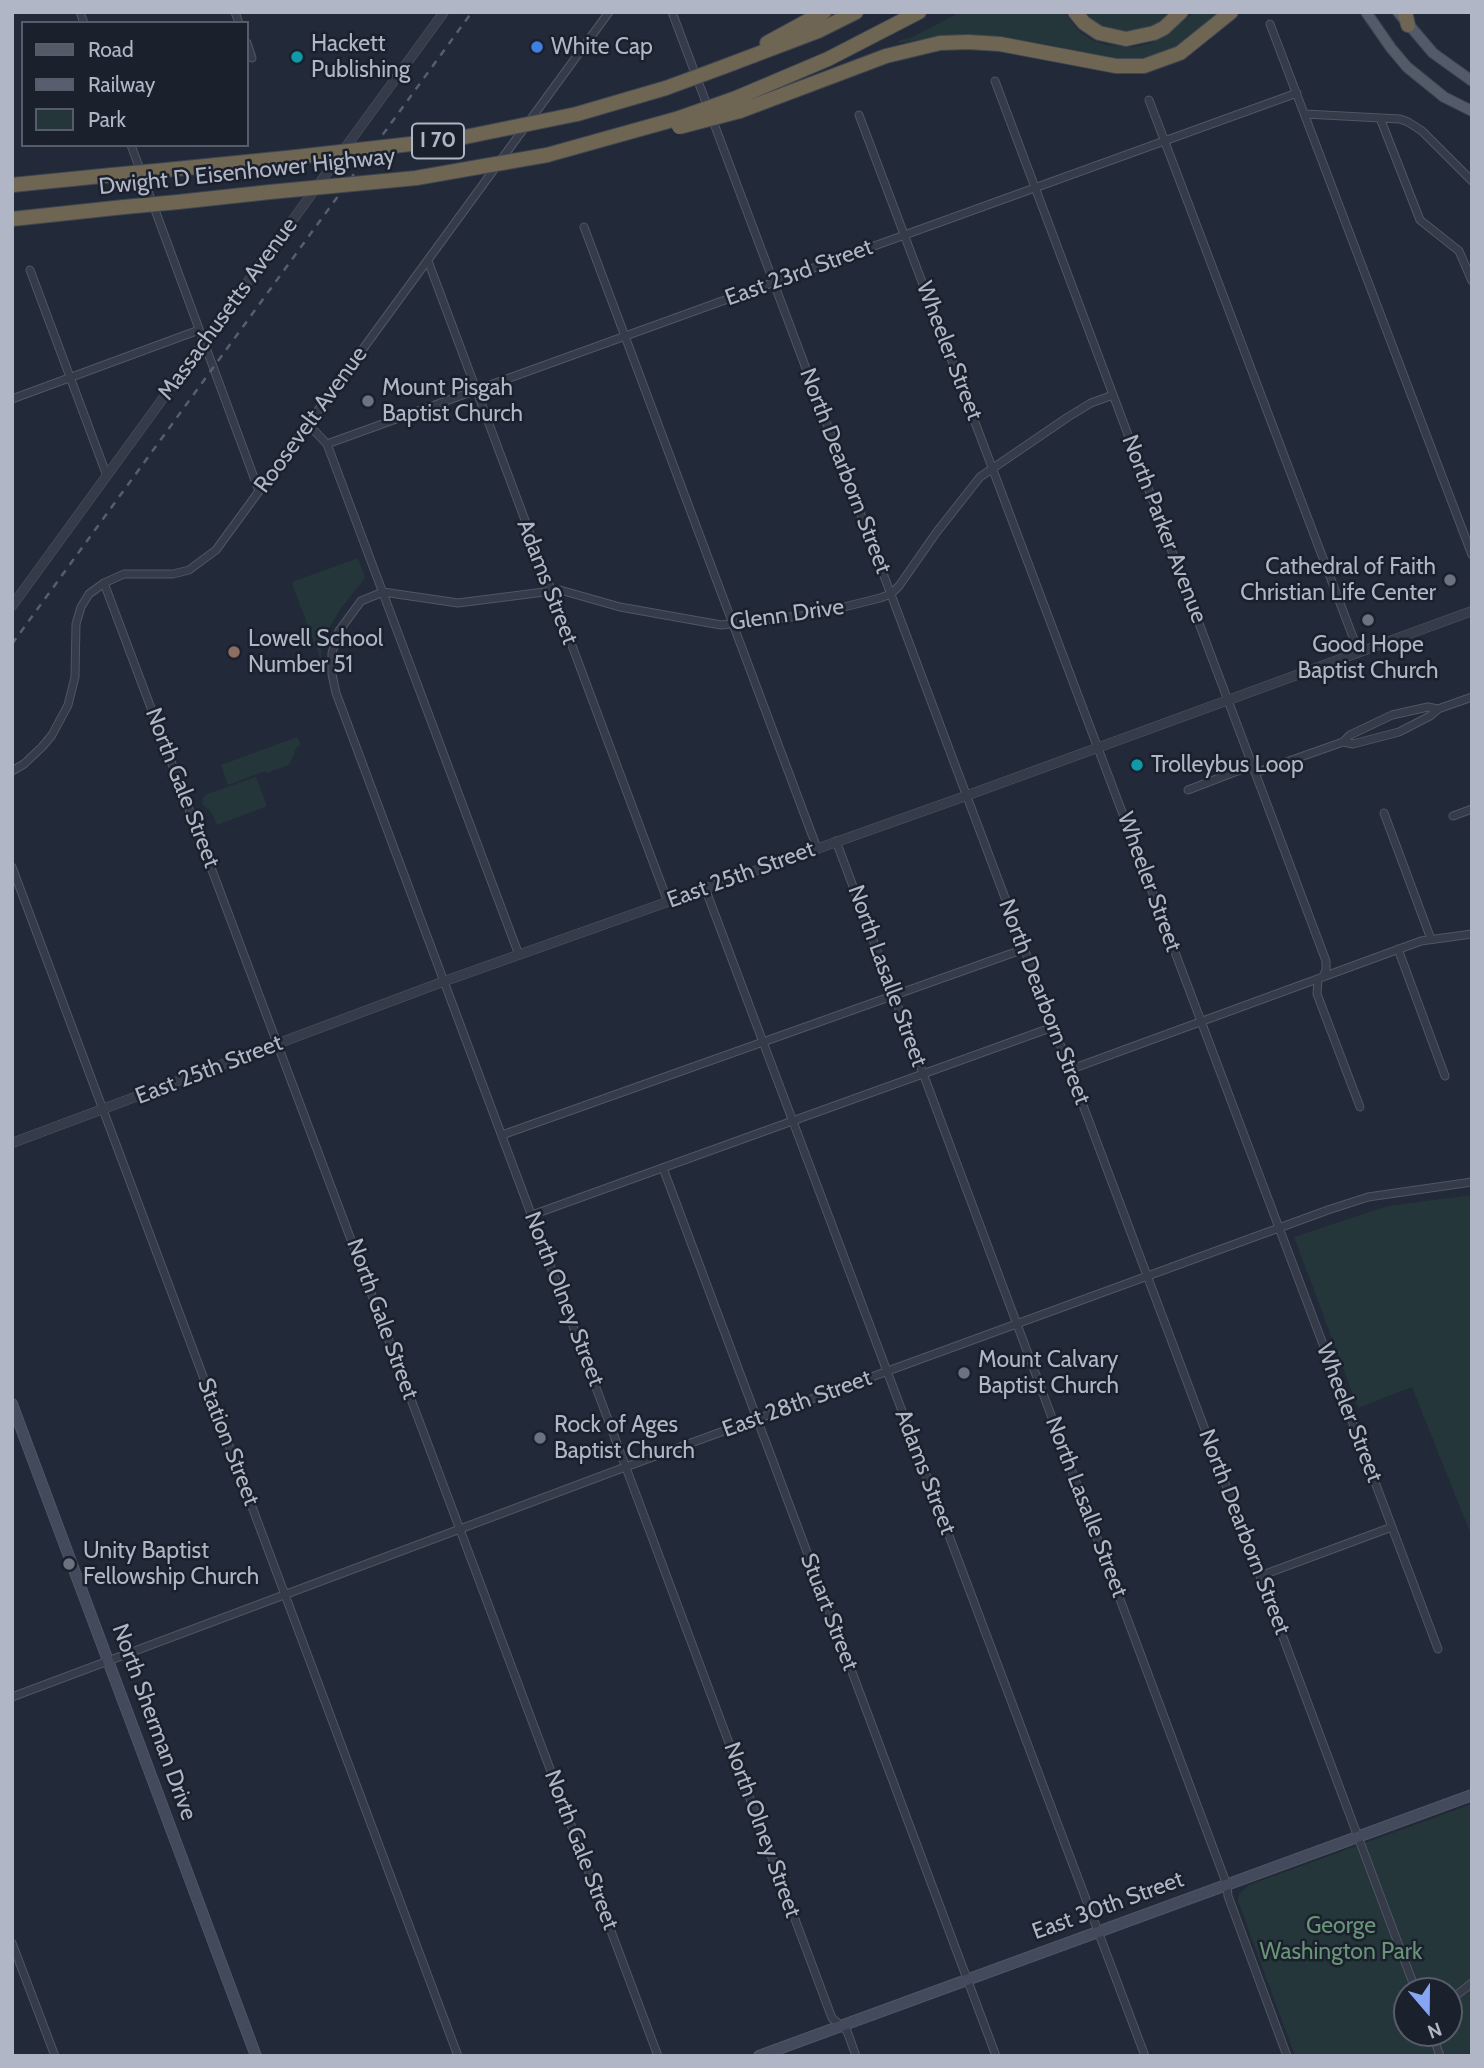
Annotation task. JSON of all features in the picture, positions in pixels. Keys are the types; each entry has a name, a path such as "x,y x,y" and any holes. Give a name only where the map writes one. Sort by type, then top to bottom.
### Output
{"highway":[{"path":"723,67 824,12"},
{"name":"Dwight D Eisenhower Highway","path":"12,186 443,141 545,122 666,88 818,31 856,12"},
{"name":"Dwight D Eisenhower Highway","path":"12,219 427,176 547,155 677,123 738,104 919,12"},
{"path":"1075,12 1084,23 1099,33 1126,39 1154,33 1164,28 1181,12"},
{"path":"738,104 886,56 940,43 1000,44 1116,66 1144,66 1180,53 1231,12"}],"main road":[{"path":"1366,12 1407,67 1444,97 1472,111"},
{"path":"1398,12 1442,61 1472,81"},
{"name":"North Sherman Drive","path":"12,1404 15,1419 109,1661 256,2056"},
{"name":"East 30th Street","path":"759,2056 1472,1795"}],"street":[{"name":"Massachusetts Avenue","path":"12,607 444,12"},
{"name":"Roosevelt Avenue","path":"12,771 42,747 64,715 75,677 77,619 89,594 117,575 130,572 173,574 195,567 216,550 609,12"},
{"name":"North Dearborn Street","path":"673,12 1411,1977"},
{"path":"1270,24 1472,555"},
{"path":"248,46 253,58"},
{"name":"North Parker Avenue","path":"995,81 1326,963 1316,992 1360,1107"},
{"name":"East 23rd Street","path":"327,444 1297,93"},
{"path":"1149,100 1359,653"},
{"path":"1305,114 1400,119 1419,128 1472,181"},
{"name":"Wheeler Street","path":"859,115 1438,1650"},
{"path":"1380,118 1420,220 1459,251 1472,281"},
{"path":"132,147 259,491"},
{"path":"584,227 817,848"},
{"name":"Adams Street","path":"428,261 668,902"},
{"path":"30,270 107,476"},
{"path":"12,399 199,330"},
{"path":"891,594 980,477 1068,417 1113,395"},
{"path":"308,424 327,444 519,955"},
{"name":"North Gale Street","path":"104,583 658,2056"},
{"name":"Glenn Drive","path":"383,592 458,603 560,590 620,607 708,624 734,625 816,614 891,594"},
{"name":"North Olney Street","path":"383,592 361,601 340,631 331,660 333,682 832,2018 847,2032 856,2056"},
{"name":"East 25th Street","path":"12,1143 445,981 967,796 1472,611"},
{"path":"1343,742 1353,744 1399,732 1438,709 1472,697"},
{"path":"1188,790 1343,742 1350,735 1392,716 1428,707 1438,709"},
{"path":"1453,816 1472,809"},
{"path":"1384,813 1431,939"},
{"name":"North Lasalle Street","path":"836,841 1227,1885 1228,1896 1287,2056"},
{"name":"Station Street","path":"12,867 458,2056"},
{"name":"Adams Street","path":"705,888 1145,2056"},
{"path":"1069,1070 1398,949 1431,939 1472,934"},
{"path":"502,1135 1024,949"},
{"path":"1398,949 1445,1076"},
{"path":"532,1215 1053,1027"},
{"name":"Stuart Street","path":"663,1168 996,2056"},
{"name":"East 28th Street","path":"12,1697 626,1467 1279,1228 1368,1197 1472,1182"},
{"path":"1260,1576 1392,1527"},
{"path":"12,1942 55,2056"}],"green space":[{"path":"960,12 1064,12 1081,33 1092,40 1106,45 1132,47 1162,38 1194,12 1223,12 1175,50 1128,63 1059,47 985,35 948,35 899,43 898,41 913,37"},
{"path":"1083,12 1174,12 1157,26 1120,34 1094,24"},
{"path":"358,558 365,578 329,628 322,646 321,660 292,584"},
{"path":"297,737 301,745 297,747 289,765 228,785 221,765"},
{"path":"256,777 267,806 217,825 211,811 203,805 203,798 207,794"},
{"path":"1472,1195 1472,1537 1412,1387 1358,1408 1294,1237 1388,1206"},
{"name":"George Washington Park","path":"1472,1804 1472,2056 1295,2056 1238,1901 1239,1894 1249,1885"}],"railway":[{"path":"12,644 472,12"}],"place":[{"name":"White Cap","path":"537,47"},
{"name":"Hackett Publishing","path":"297,57"},
{"name":"Mount Pisgah Baptist Church","path":"368,401"},
{"name":"Cathedral of Faith Christian Life Center","path":"1450,580"},
{"name":"Good Hope Baptist Church","path":"1368,620"},
{"name":"Lowell School Number 51","path":"234,652"},
{"name":"Trolleybus Loop","path":"1137,765"},
{"name":"Mount Calvary Baptist Church","path":"964,1373"},
{"name":"Rock of Ages Baptist Church","path":"540,1438"},
{"name":"Unity Baptist Fellowship Church","path":"69,1564"}]}
